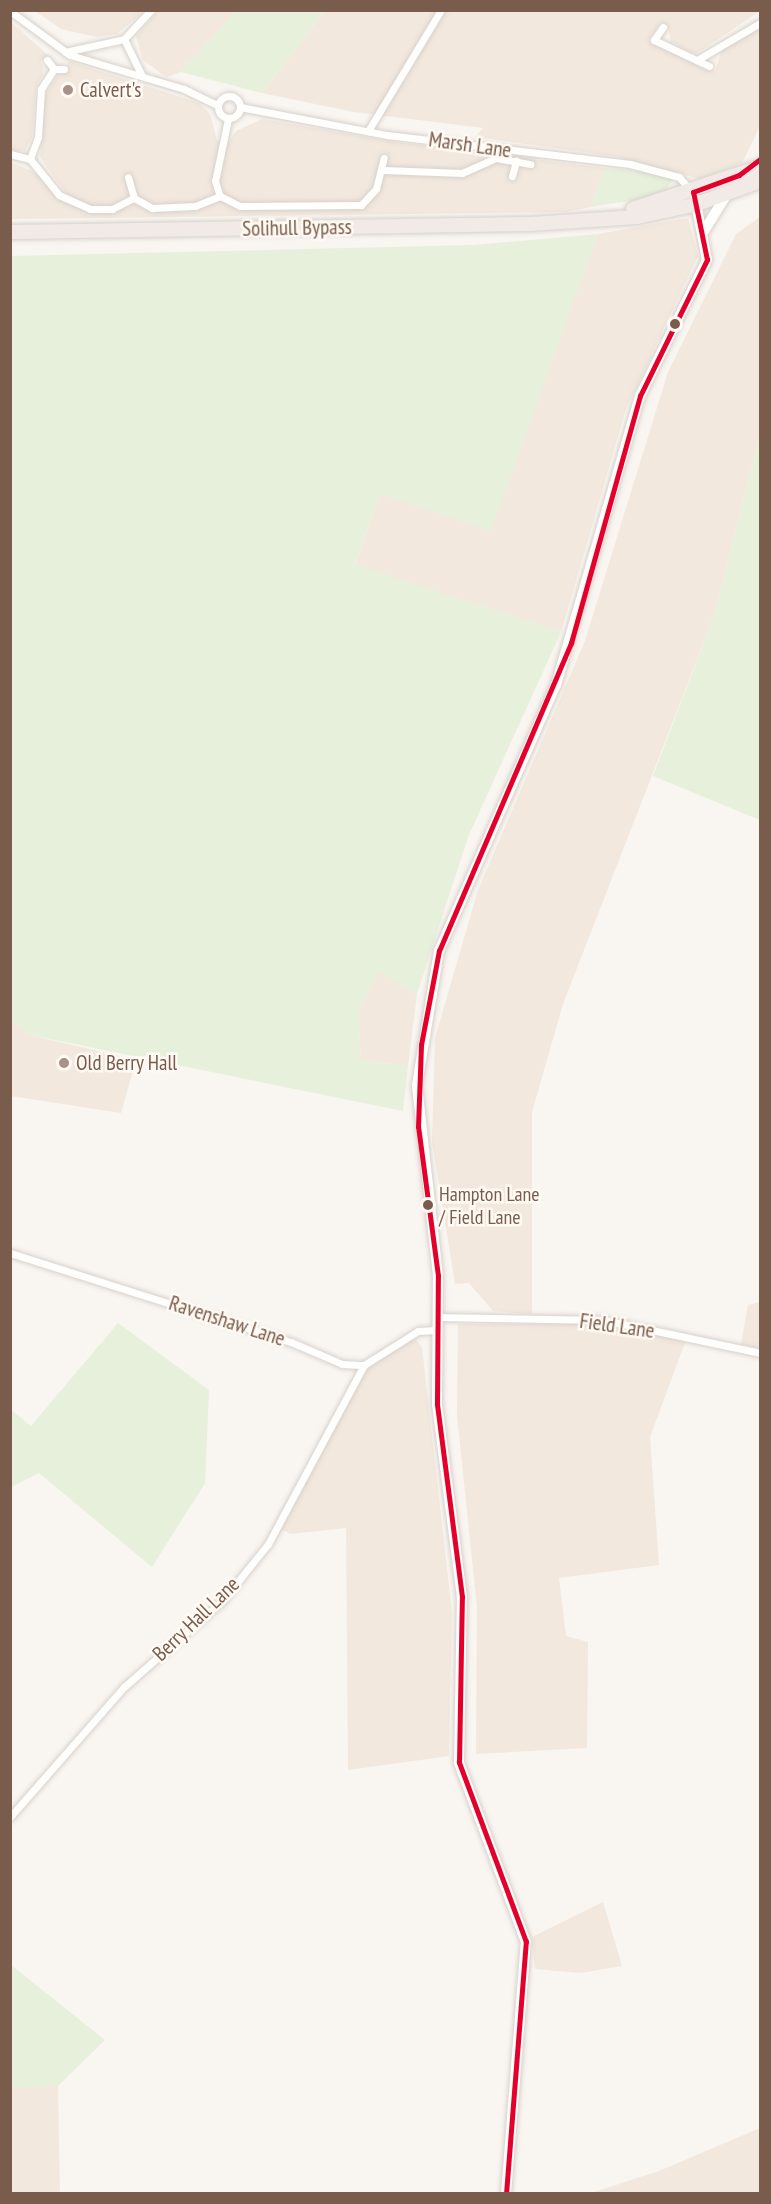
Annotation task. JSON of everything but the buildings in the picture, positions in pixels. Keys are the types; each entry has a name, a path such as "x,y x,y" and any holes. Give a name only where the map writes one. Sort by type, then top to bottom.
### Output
{"highway":[{"name":"Solihull Bypass","path":"695,198 760,167"},
{"name":"Solihull Bypass","path":"10,232 584,220 727,194 760,181"}],"main road":[{"path":"739,176 760,159"},
{"path":"704,231 727,194"},
{"path":"506,2193 526,1941 459,1762 462,1597 437,1404 435,1317 438,1276 417,1085 439,951 556,685 640,396 707,260 704,231 695,198"}],"street":[{"path":"65,52 124,39 151,10"},
{"path":"368,131 441,10"},
{"path":"10,11 65,52 143,77 217,105 228,119"},
{"path":"697,60 760,23"},
{"path":"663,27 654,40 709,66"},
{"path":"124,39 143,77"},
{"path":"47,60 54,69"},
{"path":"54,69 64,69"},
{"path":"30,159 38,137 41,89 54,69"},
{"name":"Marsh Lane","path":"217,105 233,96 240,106 368,131 639,165 678,177 695,198"},
{"path":"220,196 214,172 228,119 240,106"},
{"path":"10,154 30,159 58,195 80,206 112,209 134,198 162,209 195,206 220,196 248,207 361,205 376,189 384,170 384,158"},
{"path":"384,170 456,173 487,159 530,164"},
{"path":"512,176 516,161"},
{"path":"128,177 134,198"},
{"name":"Ravenshaw Lane","path":"10,1253 291,1342 342,1364 364,1365"},
{"name":"Field Lane","path":"435,1317 604,1320 760,1353"},
{"path":"364,1365 418,1331 436,1330"},
{"name":"Berry Hall Lane","path":"10,1817 124,1687 223,1600 268,1544 364,1365"}],"shaded area":[{"path":"144,10 117,34 97,37 61,29 35,11"},
{"path":"158,11 237,11 181,72 166,77 143,60 136,36"},
{"path":"325,11 760,11 696,54 671,42 668,27 660,24 649,40 715,71 722,50 759,28 760,126 742,163 700,179 613,156 475,137 483,128 354,112 262,93"},
{"path":"10,21 49,56 41,61 44,72 36,87 32,137 25,151 11,150"},
{"path":"68,61 199,103 210,114 217,140 227,144 236,131 262,119 395,142 604,168 591,207 565,212 11,219 10,162 37,173 61,201 67,195 40,157 45,95 57,76 66,73"},
{"path":"760,217 760,435 714,616 563,1004 532,1112 532,1314 493,1311 469,1283 455,1284 432,1142 435,1038 478,890 585,641 668,372 736,234"},
{"path":"688,218 698,256 626,409 561,632 355,565 380,494 548,369 598,234"},
{"path":"379,971 417,994 408,1066 361,1060 358,1011"},
{"path":"10,1019 30,1035 136,1060 121,1113 11,1096"},
{"path":"760,1302 760,1348 741,1344 748,1305"},
{"path":"458,1324 604,1324 686,1340 650,1437 659,1565 559,1578 566,1636 588,1642 587,1748 476,1754 477,1608 457,1415"},
{"path":"414,1337 422,1347 452,1613 449,1756 348,1770 346,1528 291,1534 280,1529 365,1370"},
{"path":"603,1902 622,1966 581,1973 535,1969 532,1937"},
{"path":"58,2086 60,2192 12,2193 10,2087"},
{"path":"760,2128 760,2193 591,2193 659,2171"}],"green space":[{"path":"237,10 325,11 262,93 181,72"},
{"path":"604,168 655,173 673,179 663,195 591,207"},
{"path":"598,234 491,531 380,494 355,564 561,632 468,837 417,994 379,972 358,1011 361,1060 408,1066 403,1111 30,1035 10,1019 11,256 474,245"},
{"path":"760,435 760,820 653,776 714,616"},
{"path":"118,1323 209,1390 205,1483 152,1567 39,1473 11,1487 11,1410 31,1426"},
{"path":"11,1965 105,2040 58,2086 11,2088"}],"transit line":[{"path":"506,2194 526,1942 459,1763 462,1597 437,1404 438,1276 418,1127 421,1045 439,951 571,643 640,396 707,260 693,192 739,175 760,159"}],"place":[{"name":"Calvert's","path":"68,90"},
{"name":"Old Berry Hall","path":"64,1063"},
{"name":"Hampton Lane / Field Lane","path":"428,1205"}]}
